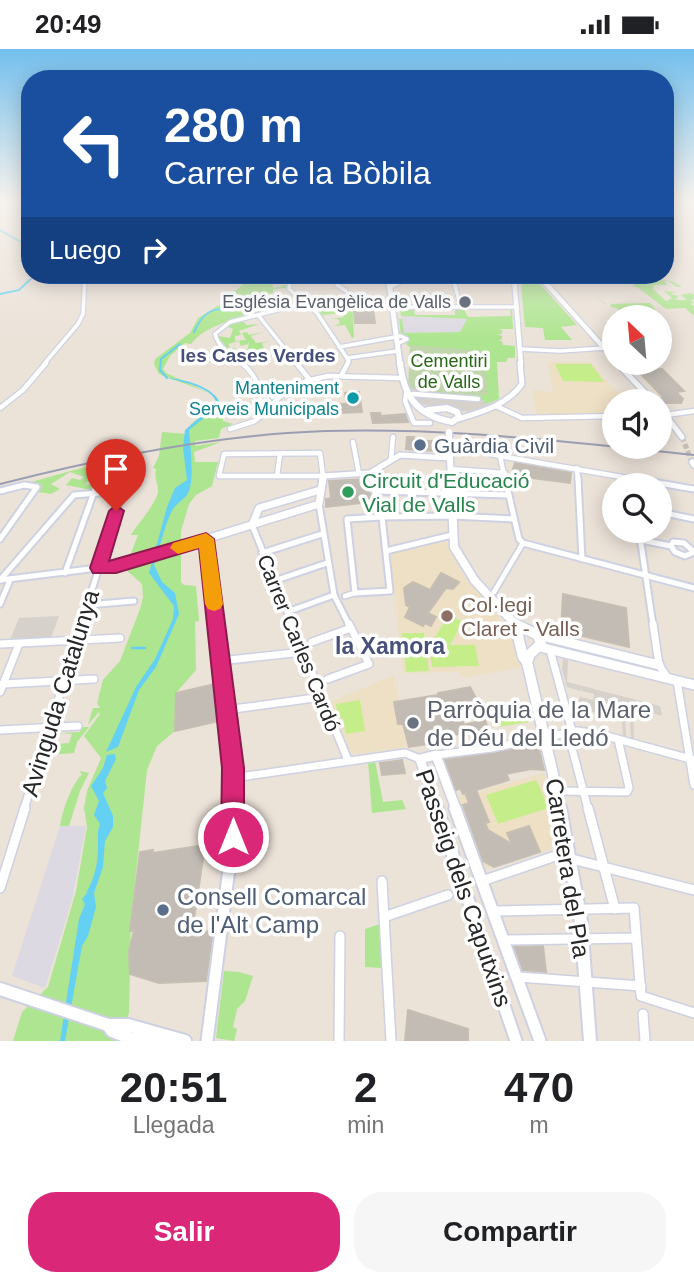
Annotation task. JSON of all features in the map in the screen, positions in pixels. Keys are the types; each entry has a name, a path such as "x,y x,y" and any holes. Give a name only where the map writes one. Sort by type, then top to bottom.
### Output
{"main road":[{"path":"389,284 401,378 416,405 448,418 452,535 459,558 521,636 523,647 545,649"},
{"path":"521,636 538,635 545,649"},
{"name":"Carretera del Pla","path":"521,636 571,855 579,909 591,1039"},
{"path":"527,662 545,649"},
{"path":"1,992 108,1025 112,1031 161,1041"},
{"path":"140,1037 185,1041"}],"street":[{"path":"0,408 23,390 78,324 83,314 85,284"},
{"path":"290,284 289,289 317,314 348,360"},
{"path":"337,284 346,291"},
{"path":"455,284 461,307"},
{"path":"448,418 477,413 496,406 513,396 522,384 517,284"},
{"path":"544,284 602,345"},
{"path":"260,418 264,401 251,370 222,348 215,337 222,326 305,303"},
{"path":"393,307 517,307"},
{"path":"257,315 267,331 295,358 310,380"},
{"path":"340,347 397,344"},
{"path":"348,360 397,344"},
{"path":"521,349 560,351 602,348"},
{"path":"342,375 348,360"},
{"path":"230,429 249,425 260,418 285,392 310,380 342,375 401,378"},
{"path":"629,375 642,389"},
{"path":"430,423 414,423 405,401 409,394 448,418 500,456 604,473"},
{"path":"448,418 478,399"},
{"path":"264,401 274,401"},
{"path":"264,401 274,401"},
{"path":"496,406 522,418 602,416"},
{"path":"672,413 686,414 694,411"},
{"path":"672,424 682,437"},
{"path":"328,679 369,663 336,594 327,563 318,504 323,476 320,452 223,454 219,476 323,476 370,473 387,465 391,459 393,437"},
{"path":"354,442 359,474"},
{"path":"277,476 279,454"},
{"path":"391,459 400,455 449,458"},
{"path":"500,456 519,539 523,543 694,589"},
{"name":"Avinguda Catalunya","path":"0,888 133,458"},
{"path":"577,468 582,559"},
{"path":"450,469 505,473"},
{"path":"65,573 102,470"},
{"path":"370,473 377,501"},
{"path":"0,491 24,485 37,487 0,539"},
{"path":"672,485 694,489"},
{"path":"252,525 259,508 320,490"},
{"path":"0,580 79,492 122,491"},
{"path":"376,491 509,495"},
{"path":"0,580 122,565 318,504"},
{"path":"672,514 694,519"},
{"path":"355,593 346,521 382,516 451,515 514,519"},
{"path":"345,596 390,591 382,516"},
{"name":"Carrer Carles Cardó","path":"252,525 348,760"},
{"path":"262,553 322,534"},
{"path":"386,551 452,535"},
{"path":"206,539 233,778 233,837 207,1041"},
{"path":"656,543 671,546 681,555 689,556 694,552 679,542 673,542 671,546"},
{"path":"494,593 523,543"},
{"path":"642,543 659,665"},
{"path":"274,581 327,563"},
{"path":"0,604 10,580"},
{"path":"287,612 336,594"},
{"path":"87,605 134,601"},
{"path":"312,642 351,628"},
{"path":"538,635 659,665 673,680 691,759 694,785"},
{"path":"0,644 120,638"},
{"path":"545,649 556,640"},
{"path":"0,692 19,644"},
{"path":"545,649 694,685"},
{"path":"545,649 570,732 615,909"},
{"path":"220,660 303,652"},
{"path":"3,684 94,680"},
{"path":"226,710 322,697"},
{"path":"0,730 78,726"},
{"path":"436,755 545,739 570,732 618,739 691,759"},
{"path":"557,791 627,792 629,787 618,739"},
{"path":"233,778 408,753 420,759"},
{"name":"Passeig dels Caputxins","path":"516,1041 420,759 436,755 540,1041"},
{"path":"482,881 571,855 694,890"},
{"path":"383,881 391,1041"},
{"path":"384,917 448,895"},
{"path":"492,911 634,908 641,996 694,1013"},
{"path":"339,1041 340,936"},
{"path":"503,940 636,938"},
{"path":"517,978 641,986"},
{"path":"643,1014 645,1041"}],"shaded area":[{"path":"401,316 467,319 460,332 403,333"},
{"path":"548,362 590,362 613,389 602,389 602,413 537,416 533,390 553,392"},
{"path":"408,388 434,391 434,394 461,396 464,393 465,396 480,397 480,400 485,401 482,404 500,400 473,412 432,408 415,401"},
{"name":"Col·legi Claret - Valls","path":"440,539 448,544 462,572 504,624 500,632 506,639 512,638 522,667 463,678 459,672 403,673 390,554"},
{"path":"59,616 51,638 43,638 42,641 10,640 19,618"},
{"path":"563,659 568,660 567,682 660,706 662,716 640,710 640,705 633,704 634,739 631,738 630,721 625,720 626,736 623,736 622,720 612,717 612,710 611,717 576,707 580,697 593,700 594,694 582,691 582,687 581,691 567,687 562,669"},
{"path":"394,675 399,700 394,702 398,724 403,724 409,747 355,754 350,752 330,702"},
{"path":"544,773 560,846 483,870 456,798"},
{"path":"60,826 86,826 72,900 45,988 12,976"}],"green space":[{"path":"243,284 272,284 273,288 286,285 287,288 273,289 273,293 253,310 209,329 191,344 185,343 170,356 163,369 166,373 210,393 159,374 154,364 155,359 190,333 198,318 224,302"},
{"path":"633,284 667,284 654,285 653,289 666,301 672,298 664,291 676,292 670,294 678,296 676,300 687,300 681,295 691,293 694,295 691,300 694,303 690,304 694,306 694,316 685,308 672,309 672,305 661,305 637,287 629,287 635,286"},
{"path":"521,285 541,285 577,325 561,327 572,340 545,340 543,328 525,327"},
{"path":"348,293 349,299 352,300 352,338 345,325 334,326 340,323 338,319 331,319 344,317 342,313 323,315 326,323 316,310 338,307 334,303 314,308 325,303 310,304 320,301 312,296 323,294 343,306 329,310 349,312 341,302 347,301"},
{"path":"650,303 652,305 611,305 606,304"},
{"path":"400,309 426,309 414,310 415,315 455,315 455,310 451,309 464,309 468,317 511,316 512,309 513,329 497,329 502,330 502,334 497,334 502,336 498,341 502,341 503,345 515,346 515,358 497,362 499,399 471,410 480,401 465,396 464,393 488,394 408,346 406,344 410,340 401,335 399,319 402,319 404,333 460,332 467,319 401,316"},
{"path":"242,321 247,325 259,324 239,331 241,335 235,336 235,341 246,340 242,333 247,332 249,335 264,332 251,336 256,343 272,341 262,343 264,349 234,352 228,349 248,349 249,340 248,344 241,346 239,341 228,344 230,347 227,348 218,336 230,338 233,329 226,326"},
{"name":"Cementiri de Valls","path":"410,345 484,351 488,395 434,394 434,391 411,390 408,388"},
{"path":"555,364 591,364 604,382 563,381"},
{"path":"212,394 216,396 223,410 228,404 242,404 239,411 223,412 223,421 233,424 221,429 219,438 195,441 195,446 221,442 194,452 195,462 218,462 212,486 196,495 189,504 181,531 181,582 184,585 196,586 199,621 195,622 196,670 176,693 175,731 157,746 147,770 131,920 129,1013 118,1041 13,1041 22,1012 48,987 76,891 87,827 84,808 87,791 101,758 84,736 100,714 99,712 88,725 93,708 100,708 97,703 103,680 120,661 140,609 142,584 125,569 138,535 131,535 157,495 156,469 153,468 159,456 162,432 187,434 191,424 217,403"},
{"path":"89,466 85,468 89,468 89,474 97,474 95,480 87,481 86,485 93,484 91,490 66,485 72,478 80,480 84,477 70,472 51,484 60,489 51,494 38,492 42,485 24,484"},
{"path":"449,615 463,622 450,645 475,645 479,666 432,667 429,646 449,645 435,637"},
{"path":"402,633 424,633 429,671 406,672"},
{"path":"360,700 365,731 346,734 343,718 338,718 336,704"},
{"path":"522,707 529,722 498,727 491,712"},
{"path":"81,727 89,727 77,742 74,753 49,755 55,733 54,744 69,743 72,734 61,733 80,732"},
{"path":"368,761 375,761 383,802 402,800 406,809 372,813"},
{"path":"79,771 89,773 69,826 60,826 68,798 82,774"},
{"path":"536,780 549,808 498,824 486,795"},
{"path":"380,924 382,968 365,967 365,929"},
{"path":"224,971 253,976 245,1001 237,1009 233,1027 237,1029 234,1041 216,1038"}],"water":[{"path":"167,378 204,387 219,401 215,409 189,430 192,462 190,487 187,495 170,514 154,565 162,582 175,593 179,614 156,667 139,690 118,747 106,752 136,687 155,659 173,619 174,606 149,573 167,507 175,488 187,480 183,448 185,430 217,403 209,392"},
{"path":"115,754 116,759 105,781 107,788 103,793 113,816 113,827 105,841 103,867 94,893 96,907 88,936 82,946 65,1041 60,1041 79,919 85,904 82,899 89,891 86,893 97,860 100,824 94,815 99,801 91,786 103,768 107,755"}],"building":[{"path":"353,301 372,301 375,323 355,323"},
{"path":"642,375 668,375 684,391 676,392 683,399 681,403 672,403 672,389 655,389"},
{"name":"Manteniment Serveis Municipals","path":"359,392 362,412 339,413 338,404 347,404 345,393"},
{"path":"371,413 380,413 381,416 405,414 408,422 373,423"},
{"path":"407,437 414,437 413,444 427,445 427,441 434,441 434,451 406,449"},
{"path":"515,463 571,473 570,483 524,477 512,472"},
{"name":"Circuit d'Educació Vial de Valls","path":"366,479 372,502 326,507 326,499 331,498 329,481"},
{"path":"441,573 459,582 453,589 446,588 428,613 436,617 431,626 425,623 423,626 405,617 410,607 406,605 404,588 413,582 430,590"},
{"path":"563,594 626,608 629,647 561,631"},
{"path":"215,684 219,721 175,731 176,693"},
{"path":"470,687 477,700 457,703 464,725 485,720 488,729 442,737 443,742 409,747 403,724 398,724 394,702"},
{"path":"522,748 539,749 544,770 531,769 506,774 509,780 476,790 489,822 485,823 488,830 512,844 507,833 529,826 540,852 494,867 483,861 463,805 469,803 460,788 456,790 445,760"},
{"path":"402,760 405,773 382,775 380,763"},
{"name":"Consell Comarcal de l'Alt Camp","path":"205,845 192,932 213,931 206,981 159,983 130,974 129,951 134,931 130,931 140,852 153,850 153,853"},
{"path":"543,946 546,972 523,970 514,947"},
{"path":"408,1010 468,1029 468,1041 405,1041"}],"waterway":[{"path":"0,294 19,290 25,284"},
{"path":"194,332 207,313 217,309 229,311"},
{"path":"167,378 160,370 161,359 180,344"},
{"path":"132,648 145,648"}],"tunnel":[{"path":"682,437 692,462"}],"railway":[{"path":"0,484 107,459 178,446 287,433 440,432 694,455"}],"slow traffic":[{"path":"178,548 206,539 214,604"}],"place":[{"name":"Església Evangèlica de Valls","path":"465,302"},
{"name":"Manteniment Serveis Municipals","path":"353,398"},
{"name":"Guàrdia Civil","path":"420,445"},
{"name":"Circuit d'Educació Vial de Valls","path":"348,492"},
{"name":"Col·legi Claret - Valls","path":"447,616"},
{"name":"Parròquia de la Mare de Déu del Lledó","path":"413,723"},
{"name":"Consell Comarcal de l'Alt Camp","path":"163,910"}],"district":[{"name":"les Cases Verdes","path":"258,355"},
{"name":"la Xamora","path":"390,646"}],"route":[{"path":"116,511 99,568 116,567 206,539 233,768 233,837"}]}
